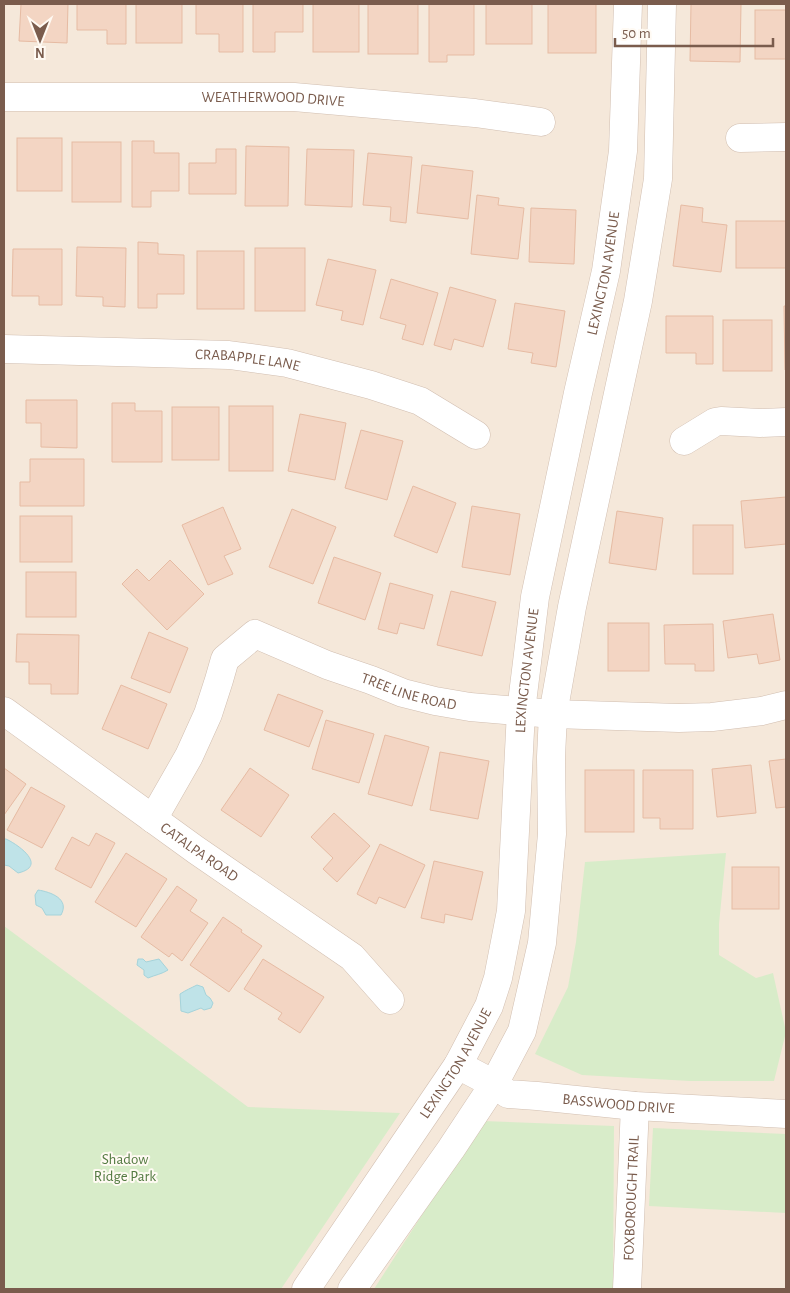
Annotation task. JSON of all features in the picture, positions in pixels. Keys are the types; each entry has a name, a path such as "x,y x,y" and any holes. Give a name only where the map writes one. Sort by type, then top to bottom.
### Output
{"street":[{"name":"LEXINGTON AVENUE","path":"306,1289 458,1065 489,1006 498,978 511,911 521,711 535,597 606,271 623,151 628,4"},
{"name":"LEXINGTON AVENUE","path":"352,1289 451,1149 494,1084 522,1031 542,943 552,834 551,758 553,714 572,608 638,301 658,179 662,4"},
{"name":"WEATHERWOOD DRIVE","path":"4,97 294,97 475,113 541,122"},
{"path":"740,138 786,137"},
{"name":"CRABAPPLE LANE","path":"4,349 229,355 287,363 371,385 420,401 476,435"},
{"path":"684,442 721,420 760,423 786,422"},
{"name":"TREE LINE ROAD","path":"153,819 188,756 208,714 225,659 255,634 327,665 403,693 470,707 553,714 679,718 712,717 762,711 786,705"},
{"name":"CATALPA ROAD","path":"4,711 153,819 352,957 390,1000"},
{"name":"BASSWOOD DRIVE","path":"458,1065 494,1084 508,1094 635,1106 786,1114"},
{"name":"FOXBOROUGH TRAIL","path":"628,1289 635,1106"}],"shaded area":[{"path":"4,4 786,4 786,1289 4,1289"}],"green space":[{"path":"726,853 719,924 719,955 756,978 773,973 786,1032 774,1081 690,1081 582,1075 535,1054 568,987 576,942 585,862"},
{"name":"Shadow Ridge Park","path":"4,926 248,1107 400,1113 281,1289 4,1289"},
{"path":"483,1121 614,1126 613,1289 374,1289"},
{"path":"653,1128 786,1134 786,1213 649,1206"}],"water":[{"path":"4,839 18,846 28,856 31,866 27,870 18,873 9,866 4,865"},
{"path":"38,890 58,897 63,905 61,915 46,915 42,908 36,905 35,895"},
{"path":"138,959 143,959 146,962 159,959 168,970 148,978 144,975 144,970 137,965"},
{"path":"197,985 203,987 206,995 210,998 213,1003 211,1008 204,1010 201,1008 188,1013 181,1011 180,994"}],"building":[{"path":"21,4 68,4 67,43 19,41"},
{"path":"77,4 126,4 126,44 107,44 107,30 77,30"},
{"path":"136,4 182,4 182,43 136,43"},
{"path":"196,4 243,4 243,52 219,52 219,34 196,34"},
{"path":"253,4 303,4 303,32 275,32 275,52 253,52"},
{"path":"313,4 359,4 359,52 313,52"},
{"path":"368,4 418,4 418,54 368,54"},
{"path":"429,4 474,4 474,55 447,55 447,62 429,62"},
{"path":"486,4 532,4 532,44 486,44"},
{"path":"548,4 596,4 596,53 548,53"},
{"path":"691,4 741,4 740,62 690,61"},
{"path":"755,10 786,10 786,59 755,59"},
{"path":"17,138 62,138 62,191 17,191"},
{"path":"132,141 154,141 154,153 179,153 179,191 151,191 151,207 132,207"},
{"path":"72,142 121,142 121,202 72,202"},
{"path":"246,146 289,147 288,206 245,206"},
{"path":"216,149 236,149 236,194 189,194 189,163 216,163"},
{"path":"307,149 354,150 352,207 305,205"},
{"path":"368,153 412,157 406,223 390,221 391,207 363,205"},
{"path":"422,165 473,171 468,219 417,213"},
{"path":"477,195 499,198 498,205 524,208 518,259 471,254"},
{"path":"681,205 703,208 702,222 727,225 721,272 673,266"},
{"path":"531,208 576,210 574,264 529,262"},
{"path":"736,221 786,221 786,268 736,268"},
{"path":"138,242 158,243 158,254 184,255 184,294 157,294 157,308 138,308"},
{"path":"77,247 126,248 125,307 103,306 103,297 76,296"},
{"path":"255,248 305,248 305,311 255,311"},
{"path":"13,249 62,249 62,305 39,305 39,296 12,296"},
{"path":"197,251 244,251 244,309 197,309"},
{"path":"328,259 376,270 363,325 341,320 343,311 316,305"},
{"path":"391,279 438,293 423,345 402,339 406,325 380,318"},
{"path":"450,287 496,300 483,347 454,339 451,350 434,345"},
{"path":"515,303 565,311 556,367 531,363 533,353 508,349"},
{"path":"784,306 786,306 786,370 785,370"},
{"path":"666,316 713,316 713,364 696,364 696,353 666,353"},
{"path":"723,320 772,320 772,371 723,371"},
{"path":"26,400 77,400 77,448 41,447 41,423 26,423"},
{"path":"112,403 135,403 135,411 162,411 162,462 112,462"},
{"path":"229,406 273,406 273,471 229,471"},
{"path":"172,407 219,407 219,460 172,460"},
{"path":"300,414 346,423 335,480 288,471"},
{"path":"361,430 403,441 387,500 345,488"},
{"path":"30,459 84,459 84,506 20,506 20,482 30,482"},
{"path":"413,486 456,503 437,553 394,536"},
{"path":"786,497 786,544 745,548 741,501"},
{"path":"472,506 520,514 510,575 462,567"},
{"path":"223,507 241,549 224,556 233,574 208,585 182,525"},
{"path":"292,509 336,527 313,584 269,567"},
{"path":"617,511 663,518 656,570 609,563"},
{"path":"20,516 72,516 72,562 20,562"},
{"path":"693,525 733,525 733,574 693,574"},
{"path":"334,557 381,573 365,620 318,603"},
{"path":"170,560 204,594 167,630 122,584 137,569 149,581"},
{"path":"26,572 76,572 76,617 26,617"},
{"path":"390,583 433,595 424,629 400,623 397,634 378,629"},
{"path":"451,591 496,602 482,656 437,645"},
{"path":"773,614 780,660 759,664 757,654 728,658 723,621"},
{"path":"608,623 649,623 649,671 608,671"},
{"path":"713,624 714,671 695,671 695,664 665,664 664,625"},
{"path":"149,632 188,648 170,693 131,678"},
{"path":"17,634 79,635 78,694 51,694 51,684 29,684 29,662 16,662"},
{"path":"121,685 167,704 148,749 102,729"},
{"path":"278,694 323,711 309,747 264,730"},
{"path":"326,720 374,734 359,783 312,769"},
{"path":"385,735 429,747 412,806 368,794"},
{"path":"440,752 489,761 478,819 430,810"},
{"path":"786,759 786,807 776,808 769,761"},
{"path":"751,765 756,813 717,817 712,769"},
{"path":"4,768 26,784 4,815"},
{"path":"250,768 289,795 261,837 221,810"},
{"path":"585,770 634,770 634,832 585,832"},
{"path":"643,770 693,770 693,829 660,829 660,818 643,818"},
{"path":"31,787 65,806 42,848 7,830"},
{"path":"334,813 370,846 337,882 323,869 333,858 311,837"},
{"path":"96,833 115,843 91,888 55,869 72,837 89,846"},
{"path":"380,844 425,865 405,908 379,897 376,904 357,894"},
{"path":"126,853 167,879 136,927 95,902"},
{"path":"434,861 483,872 472,920 445,914 444,923 421,918"},
{"path":"732,867 779,867 779,909 732,909"},
{"path":"177,886 197,900 190,911 208,923 182,961 172,953 169,957 141,937"},
{"path":"223,917 262,946 229,992 190,965"},
{"path":"263,959 324,997 300,1033 278,1019 282,1013 244,989"}]}
